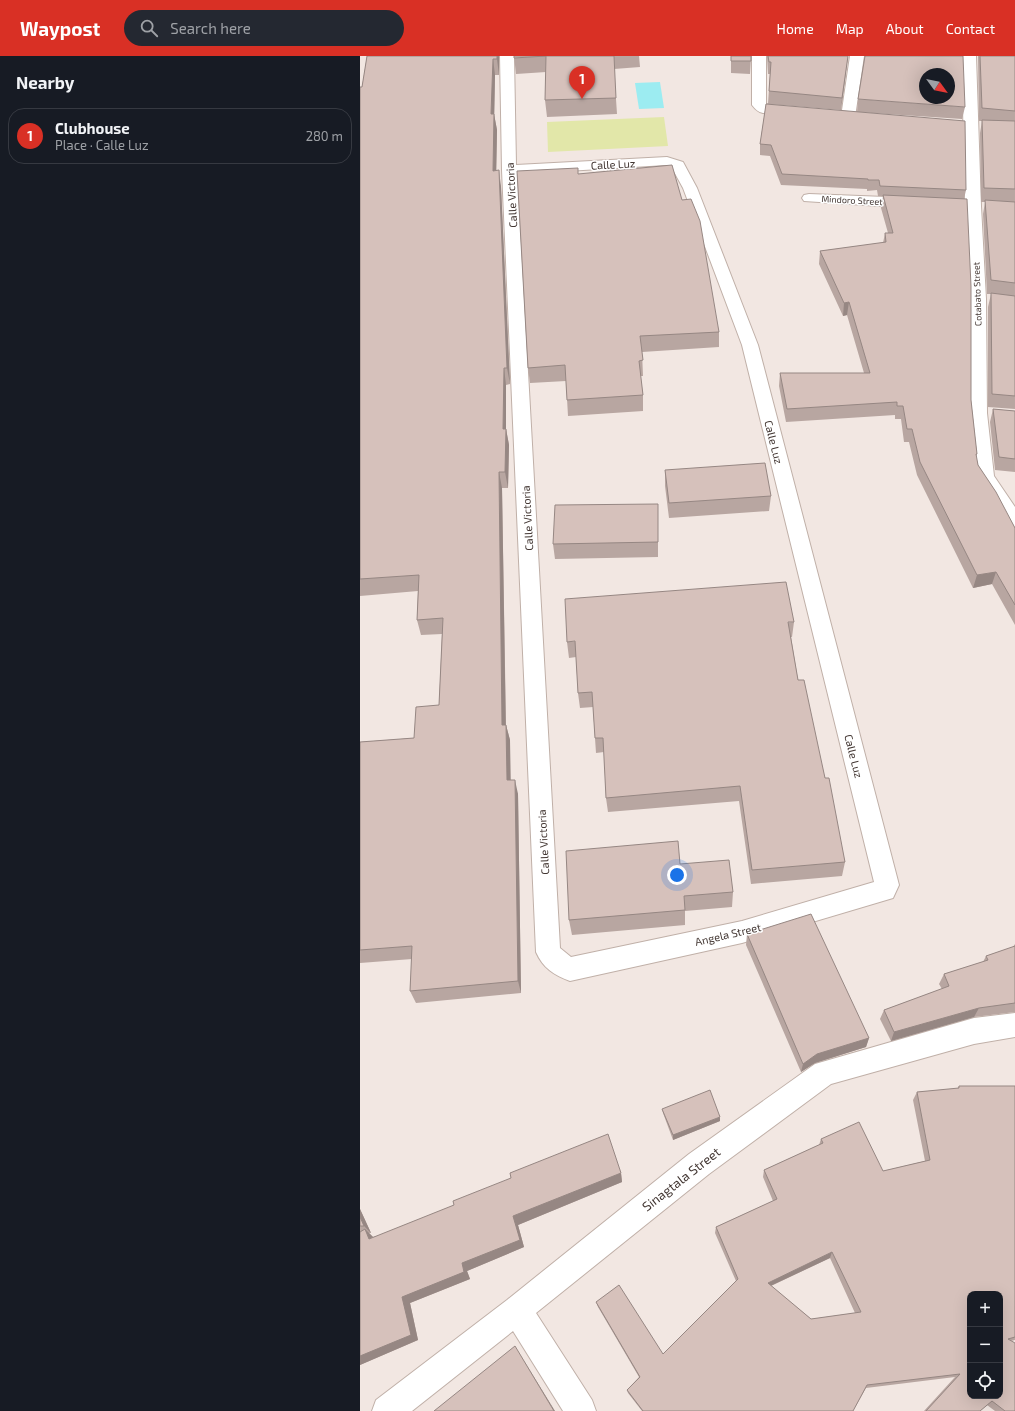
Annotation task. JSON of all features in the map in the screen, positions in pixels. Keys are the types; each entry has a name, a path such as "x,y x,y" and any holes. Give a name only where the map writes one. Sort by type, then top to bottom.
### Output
{"street":[{"name":"Calle Victoria","path":"508,56 509,170 548,952 559,964 570,968"},
{"path":"759,56 758,105 763,109 810,113"},
{"path":"848,117 856,56"},
{"name":"Cotabato Street","path":"969,56 970,126 980,207 985,300 985,477 1014,521"},
{"path":"833,115 863,118"},
{"path":"955,125 985,127"},
{"name":"Calle Luz","path":"509,170 667,161 678,166 690,188 750,345 887,885 884,890"},
{"name":"Mindoro Street","path":"808,198 926,204"},
{"path":"957,206 980,207"},
{"name":"Angela Street","path":"570,968 742,932 884,890"},
{"name":"Sinagtala Street","path":"386,1411 517,1310 699,1164 824,1072 974,1031 1015,1025"},
{"path":"517,1310 581,1411"}],"green space":[{"path":"664,117 668,146 548,152 547,122"}],"water":[{"path":"660,82 664,108 639,109 635,83"}],"building":[{"path":"367,56 497,56 497,59 493,59 491,114 494,114 493,171 499,170 507,368 504,368 503,429 506,429 505,472 499,472 502,725 506,725 507,780 515,780 518,981 410,991 412,946 360,950 360,742 414,738 416,707 439,705 443,618 417,620 419,575 360,579 360,87 362,87"},
{"path":"514,56 546,56 514,58"},
{"path":"546,56 614,56 616,98 545,100"},
{"path":"731,56 751,56 751,61 731,61"},
{"path":"768,56 848,56 842,98 769,91 771,62 769,62"},
{"path":"865,56 963,56 965,107 925,104 955,104 955,68 919,68 919,104 858,99"},
{"path":"980,56 1015,56 1015,111 982,108"},
{"path":"766,104 965,121 966,190 880,186 879,180 782,174 771,145 760,144"},
{"path":"982,120 1015,121 1015,189 984,188"},
{"path":"672,165 682,200 691,199 700,221 719,332 640,336 643,360 639,361 643,395 567,400 565,365 528,368 517,171 578,168 578,174"},
{"path":"883,195 967,199 971,286 971,400 976,454 978,465 996,492 1015,528 1015,605 996,572 977,575 920,462 912,429 907,429 903,406 897,406 897,402 787,409 780,373 870,373 849,302 844,303 820,251 886,242 885,233 893,233"},
{"path":"985,200 1015,202 1015,283 991,280"},
{"path":"991,293 1015,296 1015,396 992,394"},
{"path":"993,409 1015,411 1015,459 999,457"},
{"path":"765,463 771,496 669,503 665,470"},
{"path":"658,504 658,542 553,544 555,505"},
{"path":"786,582 794,622 788,622 798,680 804,680 825,778 829,778 845,862 752,870 740,786 606,798 603,738 595,738 592,692 578,693 575,641 567,642 565,599"},
{"path":"678,841 680,864 729,860 733,892 684,896 685,910 569,920 566,851"},
{"path":"811,914 869,1038 817,1054 803,1064 747,934"},
{"path":"1015,946 1015,1003 979,1008 894,1032 884,1010 949,986 944,974 988,960 986,956"},
{"path":"959,1086 1015,1086 1015,1337 1008,1339 1015,1343 1015,1411 1005,1411 992,1401 980,1411 926,1411 960,1374 867,1385 853,1411 643,1411 627,1390 640,1377 596,1302 619,1285 663,1354 738,1279 716,1227 777,1199 764,1170 823,1143 821,1139 859,1122 883,1171 930,1160 917,1092 959,1088","holes":["832,1252 861,1312 811,1319 768,1283"]},
{"path":"710,1090 720,1117 673,1135 662,1109"},
{"path":"608,1134 621,1173 513,1216 520,1240 462,1263 464,1272 402,1297 411,1335 360,1356 360,1232 365,1229 369,1239 454,1205 453,1201 511,1178 510,1173"},
{"path":"360,1217 364,1226 360,1226"},
{"path":"515,1346 554,1411 434,1411"}],"place":[{"name":"Clubhouse","path":"582,99"}]}
